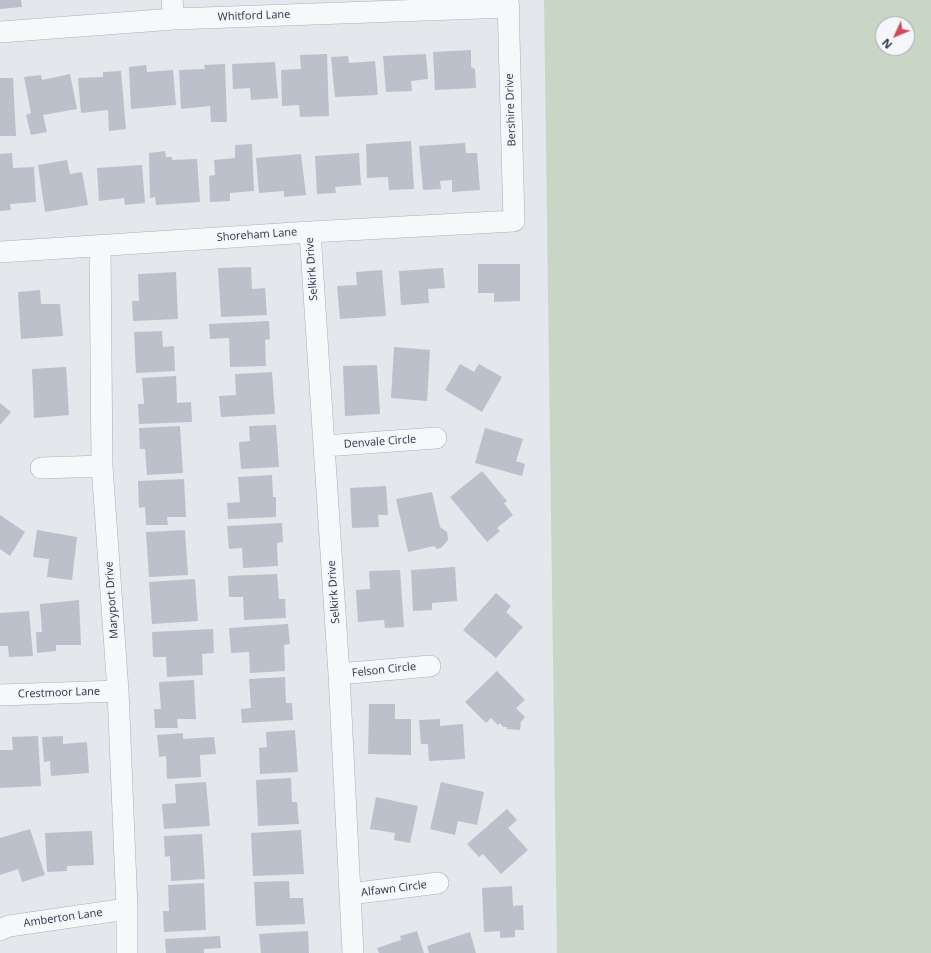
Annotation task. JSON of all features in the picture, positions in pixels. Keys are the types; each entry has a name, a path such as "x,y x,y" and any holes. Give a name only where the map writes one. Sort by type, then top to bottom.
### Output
{"street":[{"name":"Whitford Lane","path":"0,32 173,9 508,4"},
{"name":"Bershire Drive","path":"508,4 514,221"},
{"name":"Shoreham Lane","path":"0,252 100,247 310,232 514,221"},
{"name":"Selkirk Drive","path":"310,232 339,674 353,953"},
{"name":"Maryport Drive","path":"100,247 102,466 118,690 127,909 127,953"},
{"name":"Denvale Circle","path":"324,446 436,438"},
{"path":"41,468 102,466"},
{"name":"Felson Circle","path":"339,674 430,666"},
{"name":"Crestmoor Lane","path":"0,695 118,690"},
{"name":"Alfawn Circle","path":"350,894 438,883"},
{"name":"Amberton Lane","path":"0,930 9,926 127,909"}],"green space":[{"path":"544,0 931,0 931,953 557,953"}],"building":[{"path":"0,0 21,0 22,7 0,9"},
{"path":"471,50 471,67 475,69 476,88 435,90 433,52"},
{"path":"327,54 329,116 300,117 299,105 282,106 281,70 301,69 300,55"},
{"path":"426,54 428,79 411,81 412,91 386,92 383,56"},
{"path":"348,56 349,63 375,61 378,95 335,97 331,57"},
{"path":"275,62 278,98 251,100 250,88 233,89 232,64"},
{"path":"225,64 227,122 211,122 210,106 181,109 179,70 205,69 204,65"},
{"path":"146,65 147,72 173,70 176,105 131,109 129,67"},
{"path":"121,71 126,129 109,131 108,110 81,113 78,78 103,77 103,72"},
{"path":"70,74 77,109 43,115 47,132 31,135 26,115 31,113 24,77 41,75 42,80"},
{"path":"0,78 13,78 16,136 0,136"},
{"path":"411,141 414,189 389,190 388,177 367,178 366,144"},
{"path":"465,143 466,153 477,153 480,190 452,192 452,180 440,181 441,189 423,190 419,146"},
{"path":"252,144 254,191 230,193 230,201 210,202 209,176 215,175 214,160 235,158 235,145"},
{"path":"165,151 166,157 172,157 172,160 197,159 200,202 156,205 155,197 150,198 149,153"},
{"path":"12,153 13,168 34,167 36,202 10,204 11,210 0,211 0,154"},
{"path":"359,153 361,185 335,187 336,193 317,194 315,156"},
{"path":"301,154 306,195 284,197 284,191 259,193 256,158"},
{"path":"67,160 70,174 82,172 88,205 45,212 38,165"},
{"path":"142,165 145,203 125,205 124,198 99,201 97,168"},
{"path":"478,264 520,264 520,301 494,302 494,293 478,293"},
{"path":"251,267 252,289 265,288 267,315 221,317 218,268"},
{"path":"443,268 445,288 428,289 429,303 401,305 399,271"},
{"path":"382,270 386,316 340,319 337,286 357,285 356,272"},
{"path":"176,272 178,319 133,321 132,301 139,301 138,274"},
{"path":"40,290 41,304 60,304 63,336 21,339 18,292"},
{"path":"269,321 270,339 265,340 266,366 230,367 229,338 210,339 209,324"},
{"path":"162,331 163,347 174,346 175,371 136,373 134,332"},
{"path":"394,347 430,350 427,401 391,398"},
{"path":"460,364 474,372 479,364 502,377 482,412 445,390"},
{"path":"377,365 380,414 345,416 343,366"},
{"path":"66,367 69,415 34,418 32,369"},
{"path":"272,372 275,414 221,417 219,396 236,395 235,374"},
{"path":"176,376 177,403 191,402 192,422 139,424 138,404 144,404 142,378"},
{"path":"0,403 11,412 0,425"},
{"path":"276,425 279,467 241,469 239,442 250,441 249,426"},
{"path":"180,426 183,473 147,475 145,449 140,449 139,428"},
{"path":"485,428 523,439 516,461 525,464 522,476 475,463"},
{"path":"482,471 507,501 504,503 513,515 497,528 500,531 487,542 450,497"},
{"path":"272,475 273,497 276,497 276,517 228,519 227,503 240,502 238,477"},
{"path":"184,479 186,517 167,517 168,525 146,525 145,507 139,508 138,481"},
{"path":"386,486 388,515 378,515 379,527 352,528 350,488"},
{"path":"432,492 440,527 447,532 448,540 441,548 437,549 434,546 408,552 396,499"},
{"path":"0,515 25,532 10,556 0,549"},
{"path":"282,523 283,542 277,543 278,566 243,568 242,548 229,549 227,526"},
{"path":"37,530 77,537 72,580 47,577 49,559 33,557"},
{"path":"185,530 188,575 149,577 146,532"},
{"path":"455,567 457,601 432,603 432,610 413,611 411,570"},
{"path":"400,570 404,627 385,628 384,620 358,622 356,590 370,589 369,571"},
{"path":"277,574 279,599 285,599 286,618 244,620 243,597 229,597 228,576"},
{"path":"195,579 198,621 152,624 149,582"},
{"path":"496,593 511,606 506,612 523,627 496,658 463,630"},
{"path":"79,600 81,645 56,645 56,651 37,653 36,632 42,632 40,604"},
{"path":"29,611 33,656 9,657 8,646 0,646 0,613"},
{"path":"288,624 290,644 284,645 285,671 250,673 249,652 231,653 229,628"},
{"path":"213,629 214,653 202,654 203,675 167,677 166,657 153,657 152,632"},
{"path":"497,671 525,700 516,708 525,717 521,722 520,730 507,729 507,727 503,727 500,723 498,725 491,718 486,723 465,702"},
{"path":"285,677 286,703 292,703 293,720 242,723 241,709 251,708 249,679"},
{"path":"194,680 196,719 177,719 178,728 155,728 154,709 161,709 159,682"},
{"path":"369,704 395,704 395,719 411,719 411,755 368,754"},
{"path":"440,719 440,726 463,724 465,759 429,761 428,744 421,744 419,720"},
{"path":"295,730 298,772 260,774 259,748 267,747 266,732"},
{"path":"183,733 183,739 214,737 216,754 200,755 201,777 167,779 166,756 159,757 157,735"},
{"path":"38,736 41,786 0,788 0,750 13,750 12,737"},
{"path":"63,736 63,744 87,742 89,773 51,776 50,761 44,762 42,737"},
{"path":"291,778 292,802 297,802 299,824 258,826 256,780"},
{"path":"206,782 210,826 164,829 162,804 176,803 175,784"},
{"path":"441,782 484,792 477,825 458,821 455,835 430,829"},
{"path":"376,797 418,806 410,843 394,840 395,833 370,829"},
{"path":"507,809 517,820 508,828 528,850 501,874 483,854 479,857 467,844"},
{"path":"30,829 45,875 22,882 18,869 0,875 0,838"},
{"path":"301,830 304,874 253,876 251,833"},
{"path":"92,831 94,865 67,866 67,871 47,872 45,833"},
{"path":"202,834 205,879 171,881 170,856 165,857 164,836"},
{"path":"289,881 290,898 303,898 305,924 256,926 254,882"},
{"path":"204,883 206,930 164,932 163,911 169,911 168,885"},
{"path":"512,886 513,906 523,905 524,930 515,930 515,937 500,938 500,931 484,932 482,888"},
{"path":"308,931 309,953 261,953 259,934"},
{"path":"417,931 424,953 379,953 377,948 401,940 400,936"},
{"path":"470,932 476,953 429,953 427,946"},
{"path":"220,936 221,948 204,949 204,953 166,953 165,939"}]}
